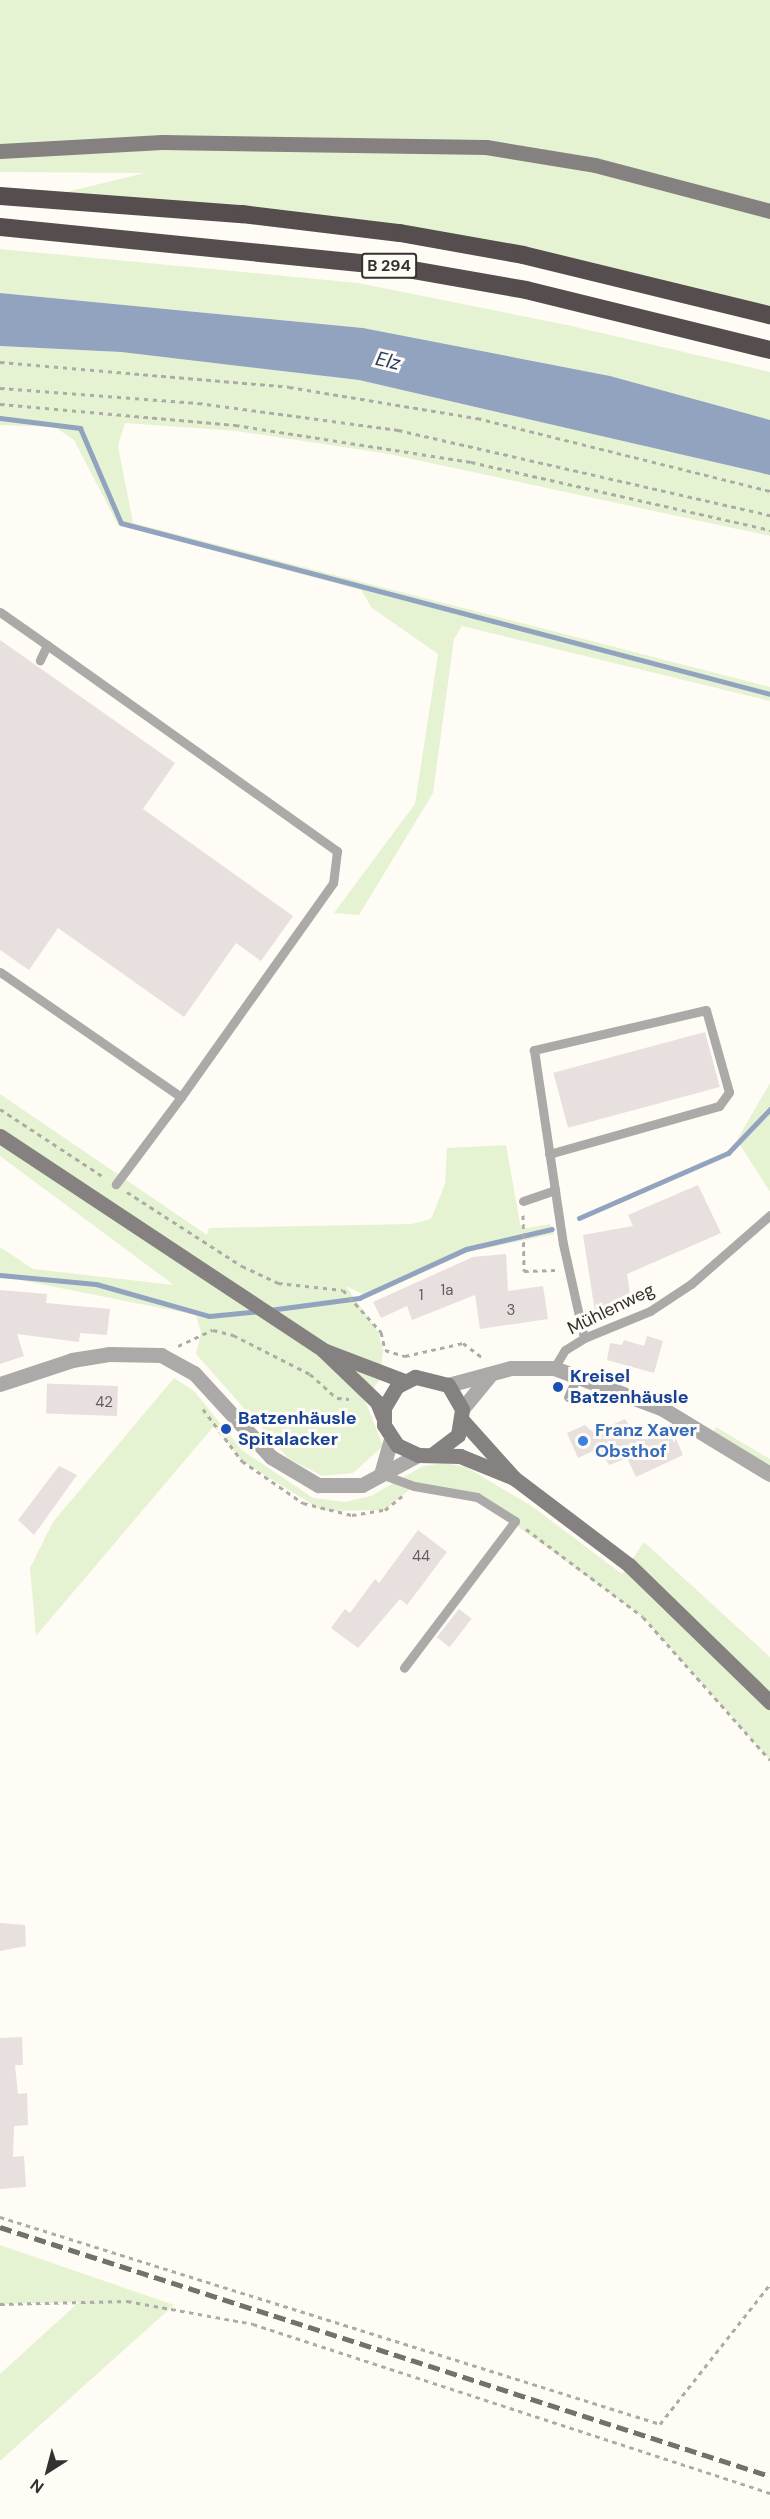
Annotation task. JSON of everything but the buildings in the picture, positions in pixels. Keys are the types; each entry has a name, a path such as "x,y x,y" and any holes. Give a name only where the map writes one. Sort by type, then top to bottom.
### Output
{"highway":[{"name":"B 294","path":"0,196 242,214 400,233 534,258 770,315"},
{"name":"B 294","path":"0,227 390,266 526,290 770,350"}],"main road":[{"path":"0,151 162,142 486,147 595,165 770,211"},
{"path":"0,1136 219,1285 323,1350 362,1388 383,1417 391,1439 425,1455 460,1456 514,1478"},
{"path":"323,1350 351,1357 374,1370 404,1381"},
{"path":"383,1417 391,1392 404,1381 427,1376 448,1385 462,1415 514,1478 629,1565 770,1702"},
{"path":"425,1455 453,1442 462,1415"}],"street":[{"path":"0,1384 72,1360 109,1354 161,1355 194,1373 294,1474 344,1489 425,1455"},
{"path":"448,1385 493,1374 554,1368 663,1408 770,1474"},
{"path":"462,1415 493,1374"},
{"path":"381,1474 391,1439"}],"lane":[{"path":"0,612 337,851 333,883 116,1184"},
{"path":"40,660 47,645"},
{"path":"0,972 181,1096"},
{"path":"549,1154 719,1106 729,1092 706,1010 534,1050 549,1154 568,1269 584,1338"},
{"path":"523,1202 555,1190"},
{"name":"Mühlenweg","path":"554,1368 566,1350 584,1338 650,1311 691,1284 770,1215"},
{"path":"568,1397 578,1375"},
{"path":"381,1474 414,1486 477,1497 515,1521 404,1668"}],"path":[{"path":"0,362 289,387 477,418 770,491"},
{"path":"0,388 198,404 398,430 770,514"},
{"path":"0,404 235,426 471,462 770,530"},
{"path":"0,1109 242,1266 278,1283 343,1290 381,1332 385,1350 374,1370"},
{"path":"524,1230 524,1271 568,1269"},
{"path":"161,1355 213,1330 274,1353 337,1398 346,1400 362,1388"},
{"path":"385,1350 405,1356 463,1343 493,1374"},
{"path":"515,1521 643,1617 770,1760"},
{"path":"0,2217 660,2424 770,2284"},
{"path":"0,2304 127,2301 253,2324 770,2493"}],"green space":[{"path":"0,0 770,0 770,315 523,255 41,198 145,173 0,172"},
{"path":"0,249 358,283 567,325 770,372 770,420 610,376 363,328 0,293"},
{"path":"0,346 121,352 359,380 770,475 770,536 389,454 237,431 125,423 118,446 133,523 770,687 770,701 462,626 454,639 433,793 359,915 334,913 415,804 438,654 372,608 361,590 118,525 74,440 55,427 0,425"},
{"path":"770,1083 770,1192 737,1140"},
{"path":"0,1094 207,1235 209,1228 412,1224 431,1219 445,1184 447,1148 506,1145 521,1229 550,1224 554,1234 468,1252 369,1297 346,1286 378,1332 383,1350 380,1379 365,1400 383,1446 353,1473 322,1476 288,1458 196,1354 201,1333 196,1315 0,1276 0,1247 33,1269 174,1285 0,1156"},
{"path":"174,1378 194,1391 242,1450 313,1498 345,1502 371,1496 423,1466 445,1463 466,1467 533,1507 622,1574 644,1542 770,1657 770,1760 643,1617 477,1497 414,1486 385,1510 323,1511 242,1461 214,1426 36,1636 30,1568 53,1522"},
{"path":"716,1427 770,1459 770,1483 707,1444"},
{"path":"0,2245 174,2305 0,2461 0,2374 79,2302 0,2304"}],"water":[{"name":"Elz","path":"0,293 363,328 610,376 770,420 770,475 359,380 121,352 0,346"}],"waterway":[{"path":"0,418 80,428 121,523 770,694"},
{"path":"579,1218 728,1153 770,1109"},
{"path":"269,1310 359,1298 466,1249 552,1229"},
{"path":"0,1275 96,1284 209,1316 260,1311"}],"railway":[{"path":"0,2227 770,2476"}],"place":[{"name":"Kreisel Batzenhäusle","path":"558,1387"},
{"name":"Batzenhäusle Spitalacker","path":"226,1429"},
{"name":"Franz Xaver Obsthof","path":"583,1441"}]}
